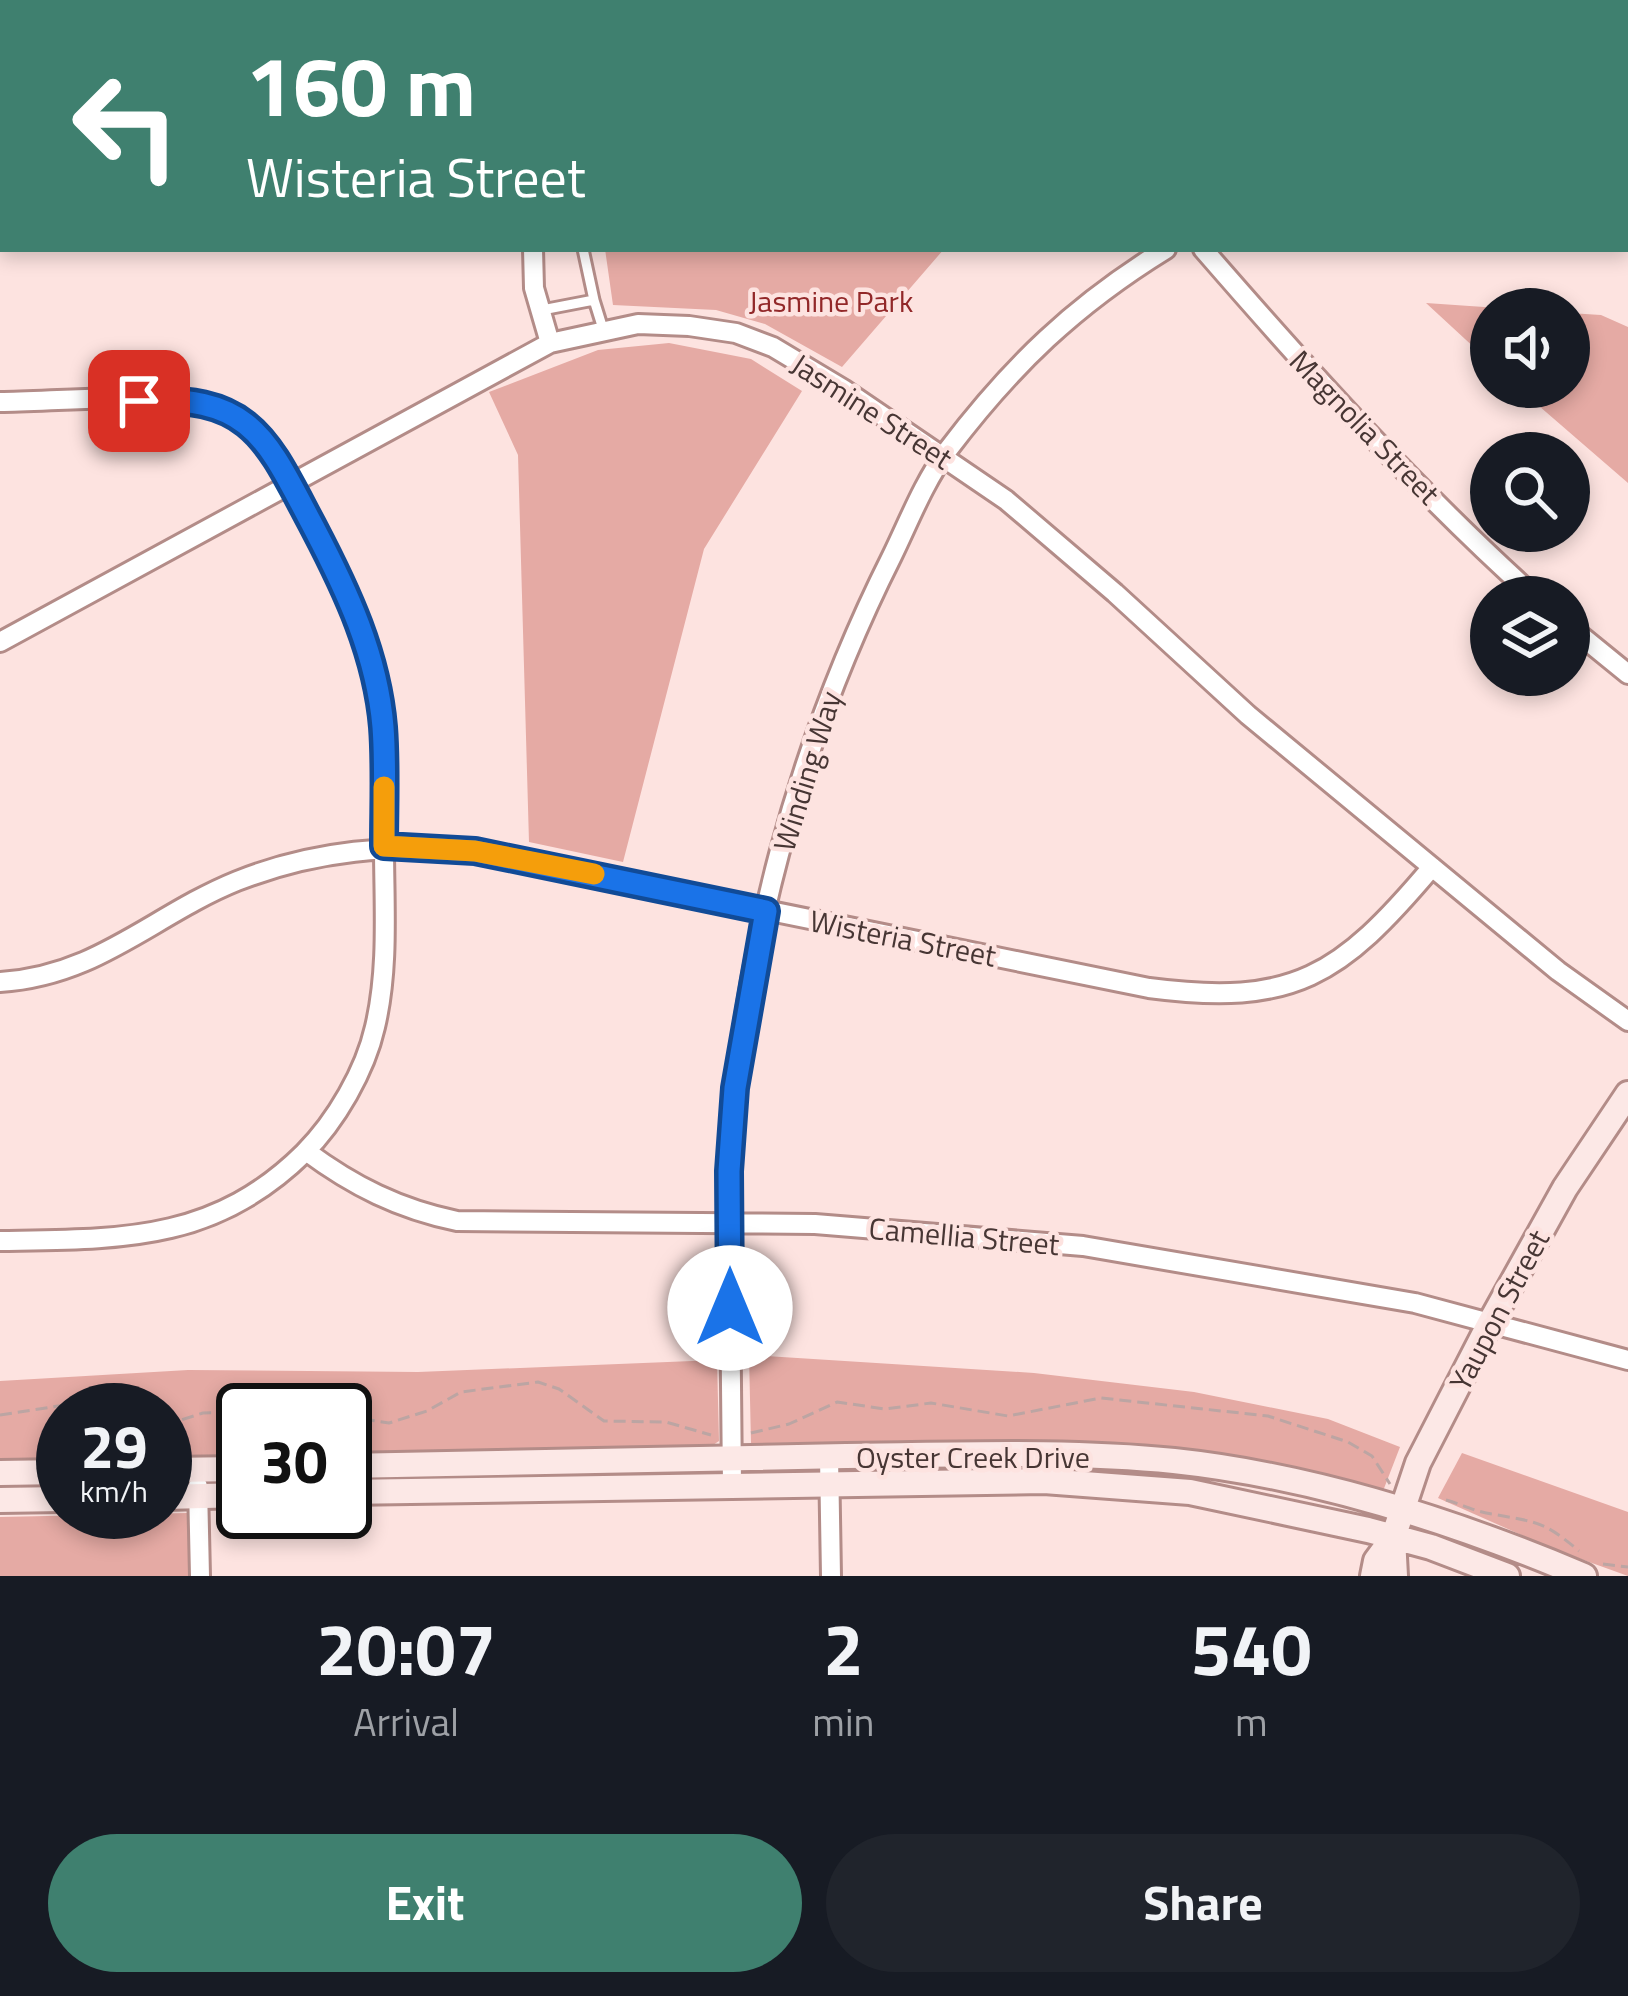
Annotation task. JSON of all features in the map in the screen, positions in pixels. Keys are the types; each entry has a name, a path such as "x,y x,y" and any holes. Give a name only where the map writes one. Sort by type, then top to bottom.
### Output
{"main road":[{"name":"Yaupon Street","path":"1385,1570 1418,1463 1565,1188 1628,1094"},
{"name":"Oyster Creek Drive","path":"372,1466 1053,1454 1174,1461 1258,1474 1401,1509 1584,1576"},
{"path":"192,1469 216,1469"},
{"path":"0,1473 36,1472"},
{"name":"Oyster Creek Drive","path":"372,1492 1044,1481 1190,1492 1282,1509 1430,1547 1507,1576"},
{"path":"192,1496 216,1496"},
{"path":"0,1500 36,1499"}],"street":[{"path":"533,252 534,288 550,343"},
{"name":"Winding Way","path":"732,1485 729,1171 735,1088 766,911 792,804 843,659 944,455 1036,348 1100,290 1161,252"},
{"name":"Magnolia Street","path":"1206,252 1430,496 1513,576"},
{"name":"Jasmine Street","path":"0,642 550,343 638,325 736,333 773,347 1006,500 1248,715 1558,971 1628,1021"},
{"path":"0,403 160,400 215,407 243,420 266,440 343,583 372,668 383,727 384,846 384,972 376,1027 352,1083 306,1151 263,1186 193,1223 110,1239 0,1241"},
{"path":"1590,643 1628,674"},
{"name":"Wisteria Street","path":"0,982 48,974 114,951 237,881 285,865 384,846 475,851 1149,988 1237,994 1299,981 1356,949 1432,867"},
{"name":"Camellia Street","path":"306,1151 371,1193 416,1213 457,1221 730,1223 945,1232 1083,1246 1347,1290 1628,1360"},
{"path":"829,1457 831,1576"},
{"path":"198,1469 200,1576"}],"lane":[{"path":"584,252 603,329"},
{"path":"540,310 594,300"}],"path":[{"path":"0,1415 36,1410"}],"green space":[{"name":"Jasmine Park","path":"605,252 941,252 842,367 765,324 716,310 613,305"},
{"path":"1426,303 1470,306 1470,344"},
{"path":"1590,314 1601,315 1628,327 1628,483 1590,450 1590,432 1569,432 1541,408 1590,408"},
{"path":"669,343 751,359 802,391 704,549 623,862 529,842 518,455 489,392 598,350"},
{"path":"749,1355 1034,1373 1194,1392 1328,1419 1400,1447 1383,1491 1227,1456 1148,1448 990,1441 751,1443"},
{"path":"717,1360 719,1441 707,1449 372,1456 372,1383 216,1383 216,1460 192,1460 192,1383 36,1383 36,1463 0,1464 0,1381 188,1370 418,1372"},
{"path":"1462,1453 1628,1512 1628,1576 1438,1498"},
{"path":"36,1516 36,1539 188,1539 190,1576 0,1576 0,1517"}],"slow traffic":[{"path":"384,787 384,846 475,851 594,874"}],"route":[{"path":"139,401 190,401 243,420 266,440 291,482 355,610 372,668 383,727 384,846 475,851 766,911 735,1088 729,1171 730,1308"}]}
